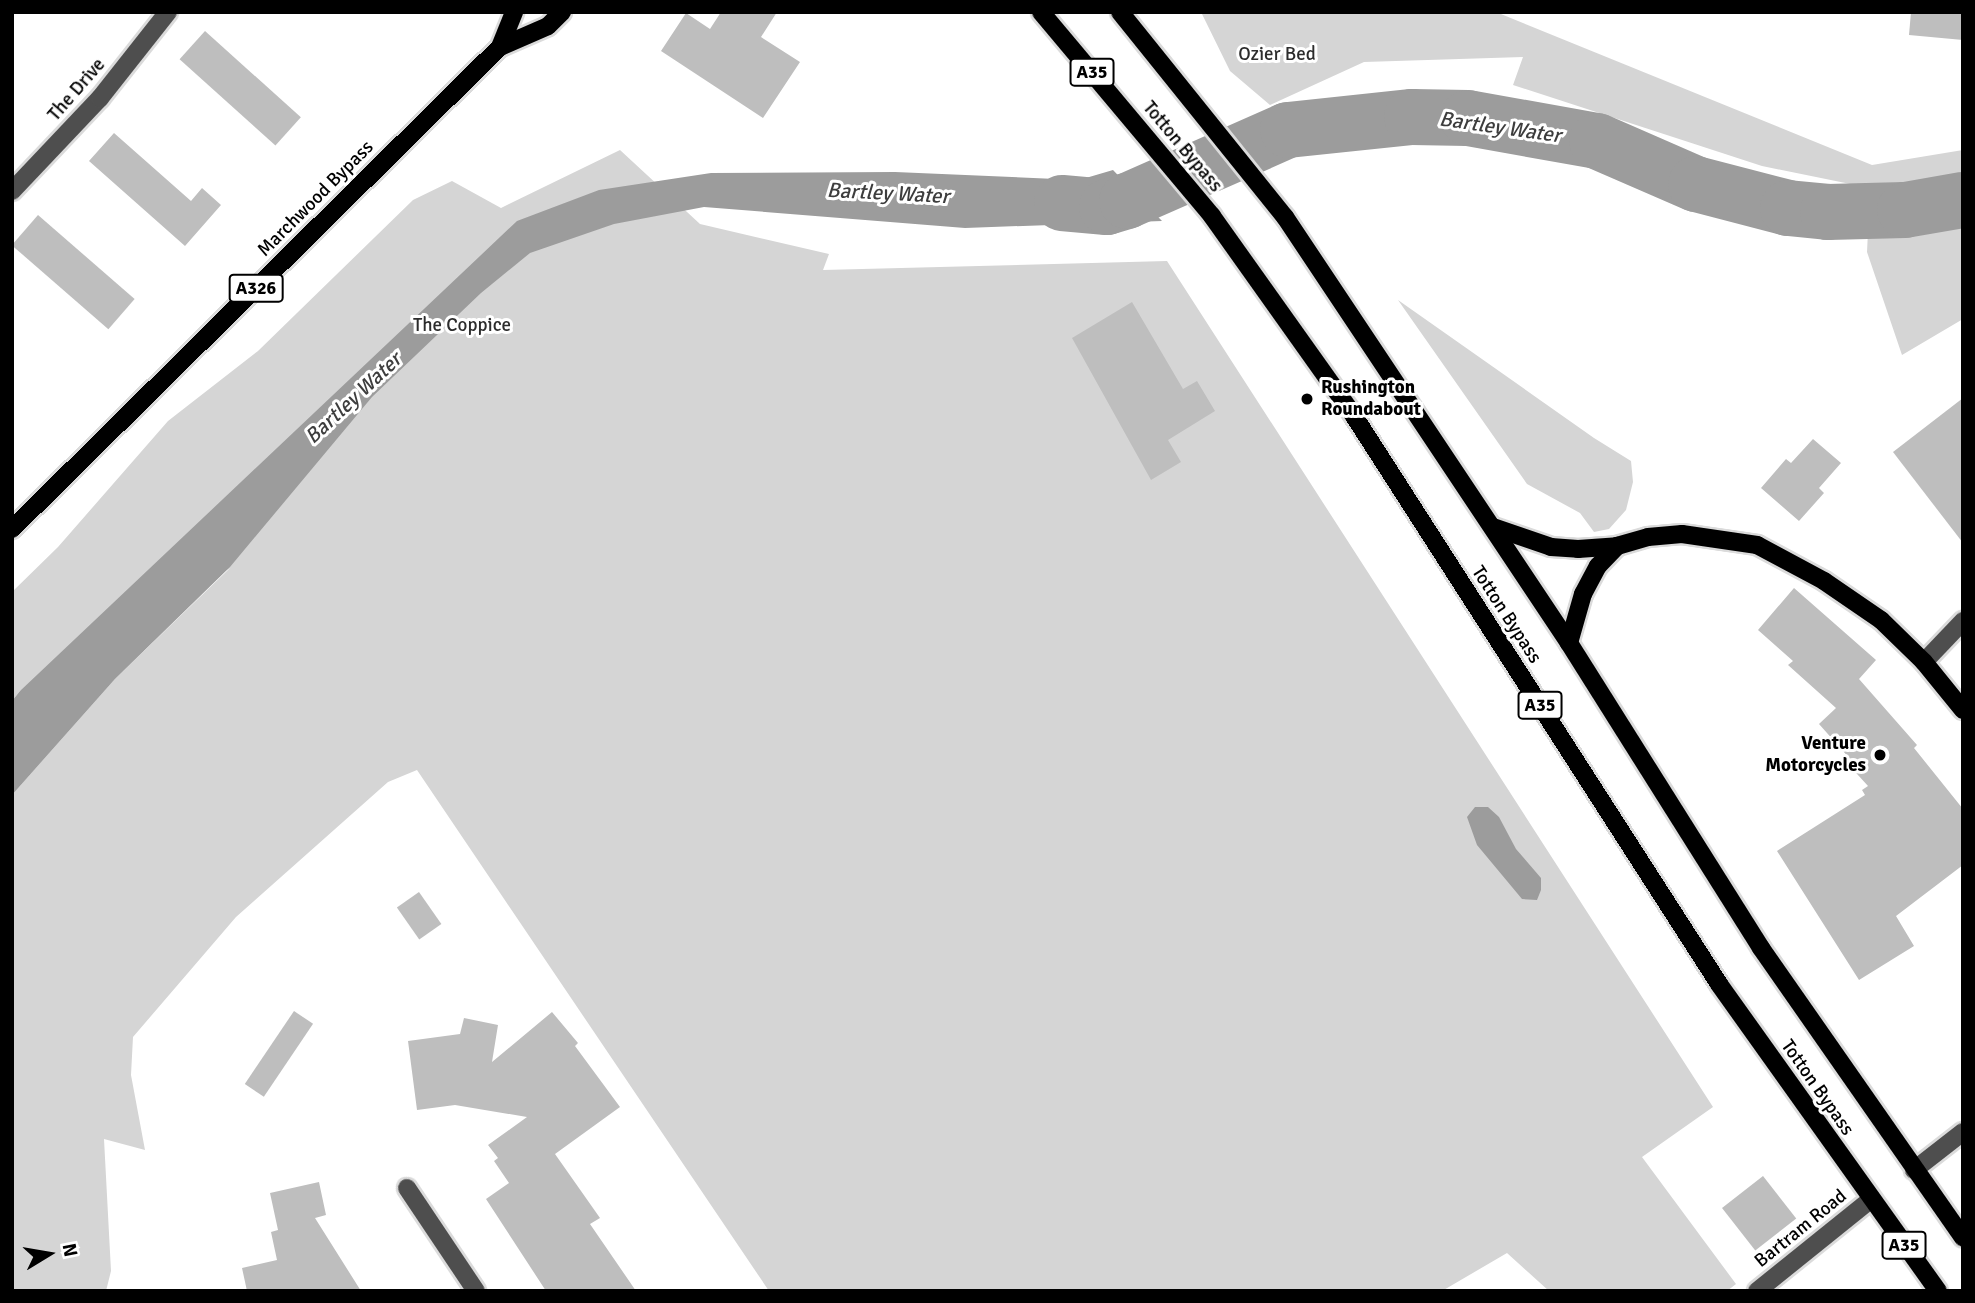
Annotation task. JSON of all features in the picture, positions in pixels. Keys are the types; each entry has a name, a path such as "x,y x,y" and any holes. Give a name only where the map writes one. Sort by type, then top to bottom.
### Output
{"main road":[{"name":"Marchwood Bypass","path":"500,47 514,12"},
{"name":"Marchwood Bypass","path":"12,529 500,47 548,26 562,12"},
{"name":"Totton Bypass","path":"1041,12 1208,212 1354,416 1719,984 1870,1200 1938,1291"},
{"name":"Totton Bypass","path":"1128,17 1274,203 1569,643 1761,948 1963,1238"},
{"path":"1493,527 1551,547 1617,546 1648,537 1682,534 1757,545 1844,594 1881,620 1924,662 1963,710"},
{"path":"1569,643 1583,594 1598,566 1617,546"}],"street":[{"name":"The Drive","path":"12,191 100,98 168,12"},
{"path":"1924,662 1963,621"},
{"path":"1914,1170 1963,1132"},
{"path":"407,1188 476,1291"},
{"name":"Bartram Road","path":"1757,1291 1870,1200"}],"green space":[{"name":"Ozier Bed","path":"1201,12 1496,12 1872,165 1963,150 1963,319 1902,355 1867,252 1870,188 1762,166 1513,85 1523,57 1364,62 1270,105 1230,71"},
{"name":"The Coppice","path":"620,150 700,224 829,254 823,270 1167,261 1713,1107 1642,1157 1736,1284 1727,1291 1549,1291 1507,1253 1442,1291 769,1291 417,770 388,782 236,917 133,1037 131,1075 145,1150 104,1139 111,1271 106,1291 12,1291 12,795 115,679 230,568 20,691 12,701 12,592 58,547 168,421 258,351 413,200 452,181 501,208"},
{"path":"1398,300 1594,438 1631,461 1633,482 1626,510 1609,529 1594,532 1580,513 1527,484"}],"water":[{"path":"1113,170 1162,221 965,228 704,207 614,224 530,253 481,293 372,397 230,567 115,679 12,795 12,701 20,691 517,221 599,190 711,173 895,172 1079,180"},
{"path":"1475,807 1488,807 1499,817 1516,849 1541,878 1541,890 1537,900 1522,899 1477,845 1467,817"}],"building":[{"path":"721,12 777,12 761,37 800,62 763,118 661,51 686,13 710,29"},
{"path":"1911,12 1963,12 1963,40 1909,35"},
{"path":"205,31 301,117 275,146 180,59"},
{"path":"114,133 191,201 202,188 221,205 185,246 89,161"},
{"path":"38,215 135,299 108,329 12,245"},
{"path":"1132,302 1183,389 1197,381 1215,411 1168,440 1181,462 1151,480 1072,338"},
{"path":"1963,398 1963,543 1893,452"},
{"path":"1813,439 1841,463 1819,488 1824,493 1799,521 1761,488 1786,459 1791,463"},
{"path":"1794,588 1876,660 1859,679 1917,745 1914,748 1963,809 1963,865 1896,916 1914,946 1859,980 1777,851 1865,795 1862,790 1868,786 1847,763 1851,760 1819,724 1836,708 1788,665 1793,661 1758,630"},
{"path":"419,892 441,924 419,939 397,907"},
{"path":"294,1011 313,1024 264,1097 245,1084"},
{"path":"552,1012 578,1043 575,1046 620,1107 555,1154 600,1218 590,1224 636,1291 546,1291 486,1199 509,1183 494,1161 498,1158 488,1145 527,1117 455,1105 417,1110 408,1041 460,1034 464,1018 498,1025 492,1062"},
{"path":"1763,1176 1796,1219 1755,1251 1722,1208"},
{"path":"319,1182 326,1215 315,1218 361,1291 247,1291 242,1268 277,1260 271,1232 278,1230 270,1193"}],"waterway":[{"name":"Bartley Water","path":"1062,203 1107,207 1127,201 1288,130 1412,117 1468,118 1597,141 1696,184 1788,208 1828,212 1905,210 1963,200"}],"place":[{"name":"Rushington Roundabout","path":"1307,399"},
{"name":"Venture Motorcycles","path":"1880,755"}]}
